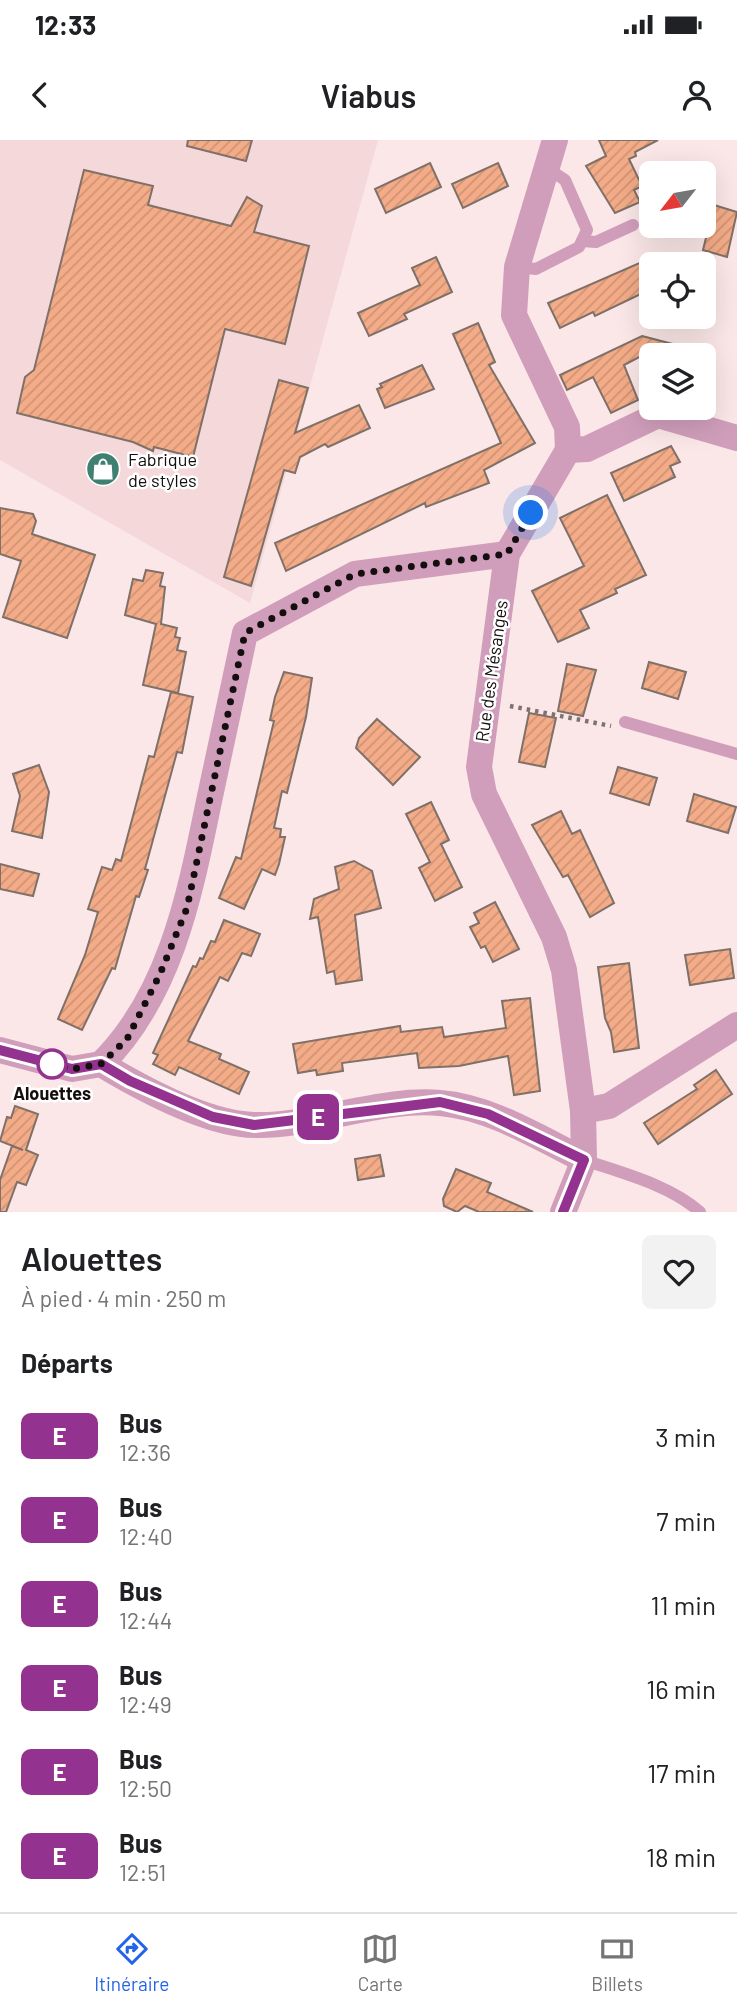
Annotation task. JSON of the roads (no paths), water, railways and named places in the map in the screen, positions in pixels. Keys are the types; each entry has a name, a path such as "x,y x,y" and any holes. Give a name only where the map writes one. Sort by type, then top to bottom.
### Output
{"street":[{"path":"555,140 517,267 514,314 567,427 568,450 587,449 658,415 737,438"},
{"name":"Rue des Mésanges","path":"563,1212 584,1160 583,1111 564,970 554,937 484,794 479,767 507,554 568,450"},
{"path":"2,1057 72,1069 101,1064 127,1039 160,974 187,908 245,633 355,574 507,554"},
{"path":"583,1111 609,1106 737,1025"},
{"path":"101,1064 130,1081 223,1119 254,1125 440,1102 488,1114 584,1160"}],"lane":[{"path":"517,267 536,269 579,247 587,230 565,180 547,168"},
{"path":"582,241 596,242 633,225"},
{"path":"625,722 737,754"},
{"path":"584,1160 634,1177 701,1212"}],"place":[{"name":"Fabrique de styles","path":"103,469"},
{"name":"Alouettes","path":"52,1064"}]}
